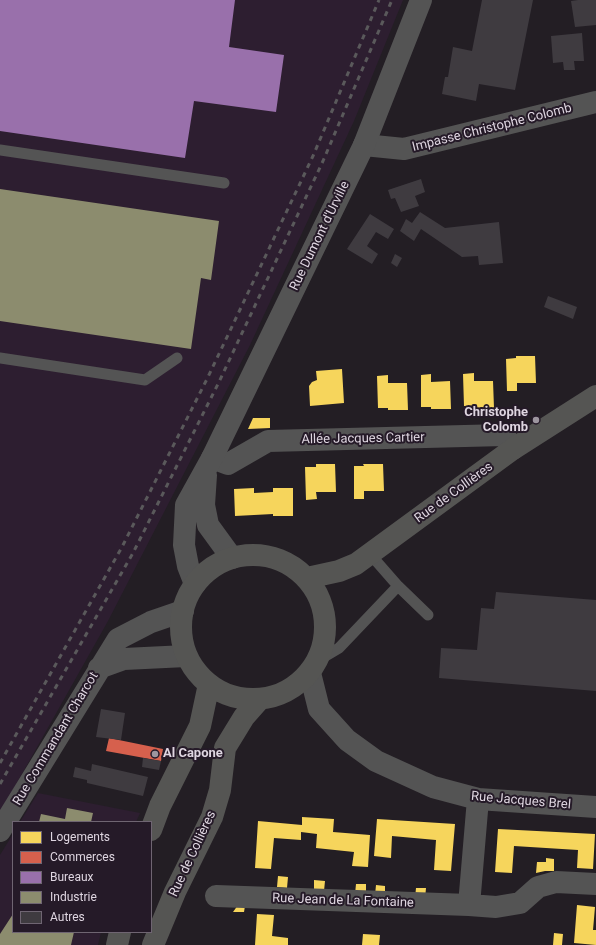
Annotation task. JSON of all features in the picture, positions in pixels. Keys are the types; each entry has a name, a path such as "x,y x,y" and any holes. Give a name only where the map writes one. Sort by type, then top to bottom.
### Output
{"main road":[{"name":"Rue de Collières","path":"307,578 339,571 356,564 513,450 596,396"},
{"path":"244,555 262,555 278,559 295,568 307,578 316,591 324,612 326,631 323,647 313,667 299,684 284,693 259,700 236,698 223,693 209,684 193,667 186,656 182,636 183,610 195,584 206,572 232,558 244,555"},
{"path":"152,827 160,806 200,726 209,684"},
{"name":"Rue de Collières","path":"153,945 175,892 212,817 220,790 225,748 244,716 259,700"},
{"path":"117,945 120,933"}],"street":[{"name":"Rue Dumont d'Urville","path":"195,584 188,566 184,545 186,505 210,463 364,145 421,0"},
{"name":"Impasse Christophe Colomb","path":"364,145 404,149 596,102"},
{"name":"Allée Jacques Cartier","path":"210,463 228,464 268,441 504,435 513,450"},
{"name":"Rue Dumont d'Urville","path":"210,463 204,504 208,525 232,558"},
{"name":"Rue Commandant Charcot","path":"0,831 99,668 118,640 151,622 183,610"},
{"name":"Rue Commandant Charcot","path":"99,668 124,660 186,656"},
{"name":"Rue Jacques Brel","path":"313,667 320,709 347,740 376,761 433,787 478,799 596,807"},
{"path":"469,905 478,799"},
{"name":"Rue Jean de La Fontaine","path":"216,896 496,907 520,903 538,887 556,882 596,884"}],"lane":[{"path":"0,150 224,183"},
{"path":"0,358 145,380 177,358"},
{"path":"370,554 398,586 428,615"},
{"path":"313,667 339,648 398,586"}],"shaded area":[{"path":"0,0 403,0 354,121 250,345 108,621 0,813"},
{"path":"38,793 140,813 136,821 21,821"},
{"path":"12,836 12,933 101,933 98,945 0,945 0,855"}],"building: Logements":[{"path":"516,356 535,356 536,383 517,383 517,391 507,391 506,359 516,358"},
{"path":"342,369 344,403 310,406 309,386 312,382 317,380 316,371"},
{"path":"474,373 474,381 493,381 494,408 474,409 474,406 464,406 463,374"},
{"path":"431,374 431,382 450,381 451,409 431,409 431,407 421,407 421,375"},
{"path":"388,375 388,383 407,383 408,410 388,410 388,408 378,408 377,376"},
{"path":"253,418 270,418 270,428 248,429"},
{"path":"316,464 335,464 336,492 316,492 317,499 306,500 305,467 316,467"},
{"path":"363,464 383,464 384,491 364,491 364,499 354,499 354,466 364,466"},
{"path":"254,488 254,493 273,492 273,488 293,488 293,516 273,516 273,514 235,516 234,489"},
{"path":"302,817 334,819 333,832 370,835 368,867 352,866 354,852 316,848 317,834 301,832 301,840 274,838 271,869 255,868 258,821 302,825"},
{"path":"377,819 455,824 451,871 434,870 436,840 392,836 391,858 374,856"},
{"path":"498,829 595,834 593,869 577,868 578,850 514,846 512,873 495,872"},
{"path":"546,858 554,859 554,871 536,873 537,862 546,862"},
{"path":"278,876 288,877 287,888 277,887"},
{"path":"314,880 325,881 324,891 314,890"},
{"path":"356,884 366,884 366,894 355,894"},
{"path":"376,885 385,886 385,896 375,895"},
{"path":"416,888 426,888 425,899 415,898"},
{"path":"246,900 244,912 233,912 238,905"},
{"path":"577,905 595,907 593,930 596,930 596,945 574,943"},
{"path":"257,914 274,915 272,936 288,938 288,945 255,945"},
{"path":"554,933 563,934 562,945 553,945"},
{"path":"363,934 380,935 379,945 362,945"}],"building: Commerces":[{"path":"109,738 163,749 161,761 106,751"}],"building: Bureaux":[{"path":"0,0 235,0 229,47 284,55 276,112 194,101 185,158 0,131"}],"building: Industrie":[{"path":"0,189 219,221 211,280 201,278 191,349 0,321"},
{"path":"67,808 93,813 91,821 39,821 41,814 65,819"},
{"path":"12,916 12,933 74,933 71,945 0,945 0,934"}],"building: Autres":[{"path":"482,0 533,0 515,90 479,84 476,101 442,94 445,77 448,77 453,47 472,51"},
{"path":"596,0 596,25 575,27 571,1"},
{"path":"582,33 584,61 574,61 575,70 564,70 563,62 553,63 551,36"},
{"path":"421,179 425,192 415,196 419,206 401,212 395,198 391,199 388,190"},
{"path":"420,212 445,228 499,222 503,263 479,265 478,256 462,257 421,229 414,241 400,231 406,219 412,223"},
{"path":"370,214 394,229 388,239 376,232 367,246 378,254 372,264 347,249"},
{"path":"395,254 402,258 397,267 391,263"},
{"path":"548,296 577,307 573,319 544,307"},
{"path":"496,592 596,600 596,691 439,678 441,648 477,650 481,608 494,609"},
{"path":"101,709 125,713 121,740 96,737"},
{"path":"143,758 161,761 159,770 142,767"},
{"path":"92,764 148,777 143,796 87,783 87,780 73,777 75,767 91,771"}],"railway":[{"path":"0,763 122,547 208,377 313,156 379,0"},
{"path":"0,784 133,553 219,382 323,161 392,0"}],"place":[{"name":"Christophe Colomb","path":"536,420"},
{"name":"Al Capone","path":"155,754"}]}
